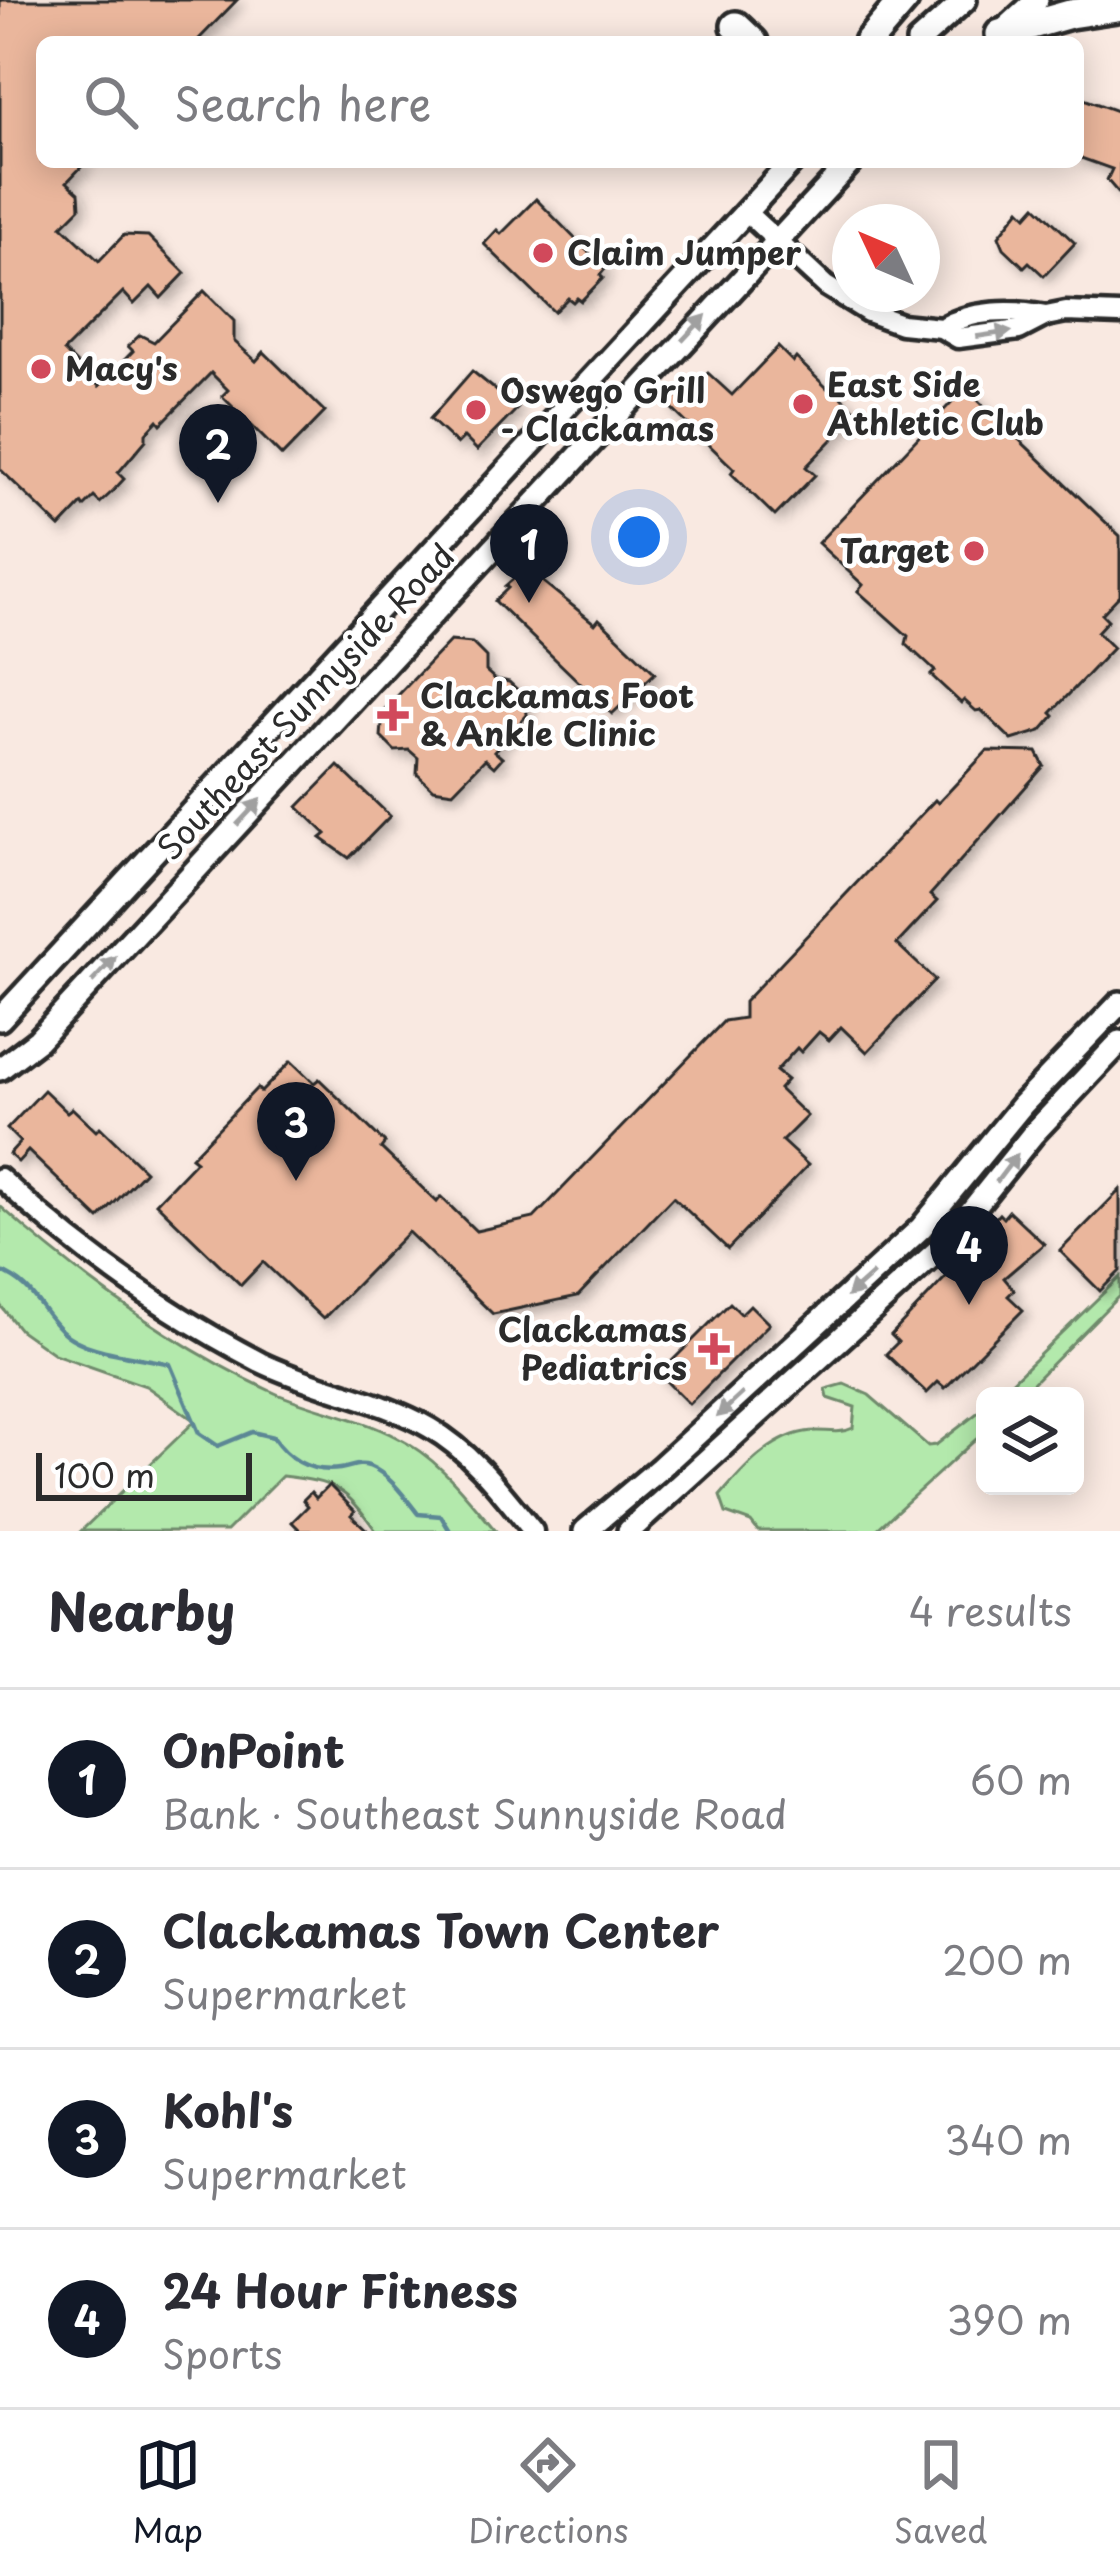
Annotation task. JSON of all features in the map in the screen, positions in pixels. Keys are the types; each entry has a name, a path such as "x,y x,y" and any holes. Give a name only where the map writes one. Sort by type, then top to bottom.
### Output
{"highway":[{"path":"873,36 904,0"},
{"path":"1001,36 1111,5"}],"main road":[{"path":"924,36 965,0"},
{"path":"997,36 1037,0"},
{"name":"Southeast Sunnyside Road","path":"0,1019 786,168"},
{"name":"Southeast Sunnyside Road","path":"0,1069 38,1040 844,168"},
{"path":"585,1531 921,1228 1022,1105 1120,1003"},
{"path":"629,1531 944,1245 1033,1134 1120,1042"}],"street":[{"path":"746,212 826,286 858,307 902,323 941,328 957,319 1017,310 1046,316 1084,311 1120,314"},
{"path":"0,1178 82,1250 241,1352 436,1432 473,1461 533,1531"}],"green space":[{"path":"0,1206 96,1285 201,1355 275,1393 367,1424 411,1446 451,1479 496,1531 376,1531 337,1489 282,1476 227,1531 81,1531 195,1421 146,1386 54,1354 20,1330 0,1305"},
{"path":"1120,1277 1120,1295 1029,1387 1006,1387"},
{"path":"844,1384 869,1395 928,1446 936,1445 976,1414 976,1439 875,1531 758,1531 751,1522 726,1513 720,1496 769,1448 792,1435 853,1428 855,1407 828,1398 826,1389"}],"building":[{"path":"0,0 237,0 202,36 36,36 36,168 80,168 67,182 79,193 80,208 62,226 99,261 124,235 148,236 185,273 161,298 151,287 134,304 123,292 64,351 99,386 133,351 128,346 140,335 154,342 204,291 234,321 234,341 256,361 264,352 325,412 282,456 222,396 228,390 211,373 146,433 146,440 118,473 124,479 112,492 100,503 94,497 82,504 60,527 0,469"},
{"path":"1084,99 1120,112 1120,195 1107,180 1112,169 1084,159"},
{"name":"Claim Jumper","path":"536,199 605,269 603,278 581,301 568,298 554,312 484,244"},
{"path":"1036,206 1075,243 1044,276 1029,262 1024,267 1004,248 999,236 1020,209 1027,216"},
{"path":"778,347 858,413 806,467 815,475 775,516 668,405 692,380 696,385 708,373 732,395"},
{"name":"Oswego Grill - Clackamas","path":"472,371 518,408 477,450 464,437 457,444 430,419"},
{"name":"Target","path":"965,388 1120,536 1120,595 1102,614 1108,620 1097,632 1113,648 1051,713 1054,716 1041,731 1012,740 981,710 964,700 961,703 931,675 935,671 906,644 908,636 858,591 863,585 818,543"},
{"path":"526,568 595,624 599,619 655,673 612,714 495,601"},
{"path":"450,641 472,643 486,657 486,671 509,682 526,698 527,715 494,751 502,758 494,767 485,759 453,792 433,789 417,774 418,758 409,750 395,751 381,737 383,711"},
{"path":"987,751 1037,752 1044,766 930,895 937,901 897,944 935,980 867,1052 841,1027 829,1040 819,1032 776,1071 787,1080 779,1089 807,1116 782,1141 808,1165 728,1249 673,1197 578,1296 493,1314 408,1232 323,1319 263,1262 241,1285 156,1203 196,1161 191,1157 257,1088 261,1092 291,1061 314,1083 319,1079 385,1143 381,1148 437,1202 441,1197 476,1231 534,1218 724,1021 744,1018 744,1002"},
{"path":"338,766 390,816 349,858 321,838 326,834 298,807"},
{"path":"44,1090 67,1112 72,1108 96,1131 100,1127 145,1171 99,1219 28,1151 18,1162 9,1154 20,1142 7,1129"},
{"path":"1120,1190 1120,1271 1100,1291 1060,1251"},
{"path":"1009,1211 1044,1244 1004,1278 1014,1290 1008,1296 1023,1310 945,1388 938,1382 927,1393 886,1354 898,1342 891,1335 981,1240 999,1214 1003,1218"},
{"name":"Clackamas Pediatrics","path":"730,1303 741,1314 750,1305 769,1324 689,1404 659,1374"},
{"path":"329,1485 368,1531 301,1531 292,1522 308,1506 303,1500 311,1492 316,1498"}],"waterway":[{"path":"0,1271 28,1290 71,1338 97,1349 170,1364 199,1433 218,1446 252,1432 273,1437 310,1467 369,1466 390,1480 418,1514 441,1516 450,1531"}],"place":[{"name":"Claim Jumper","path":"543,253"},
{"name":"Macy's","path":"41,369"},
{"name":"East Side Athletic Club","path":"803,404"},
{"name":"Oswego Grill - Clackamas","path":"476,410"},
{"name":"Clackamas Town Center","path":"218,503"},
{"name":"Target","path":"974,551"},
{"name":"OnPoint","path":"529,603"},
{"name":"Clackamas Foot & Ankle Clinic","path":"393,715"},
{"name":"Kohl's","path":"296,1181"},
{"name":"24 Hour Fitness","path":"969,1305"},
{"name":"Clackamas Pediatrics","path":"714,1349"}]}
